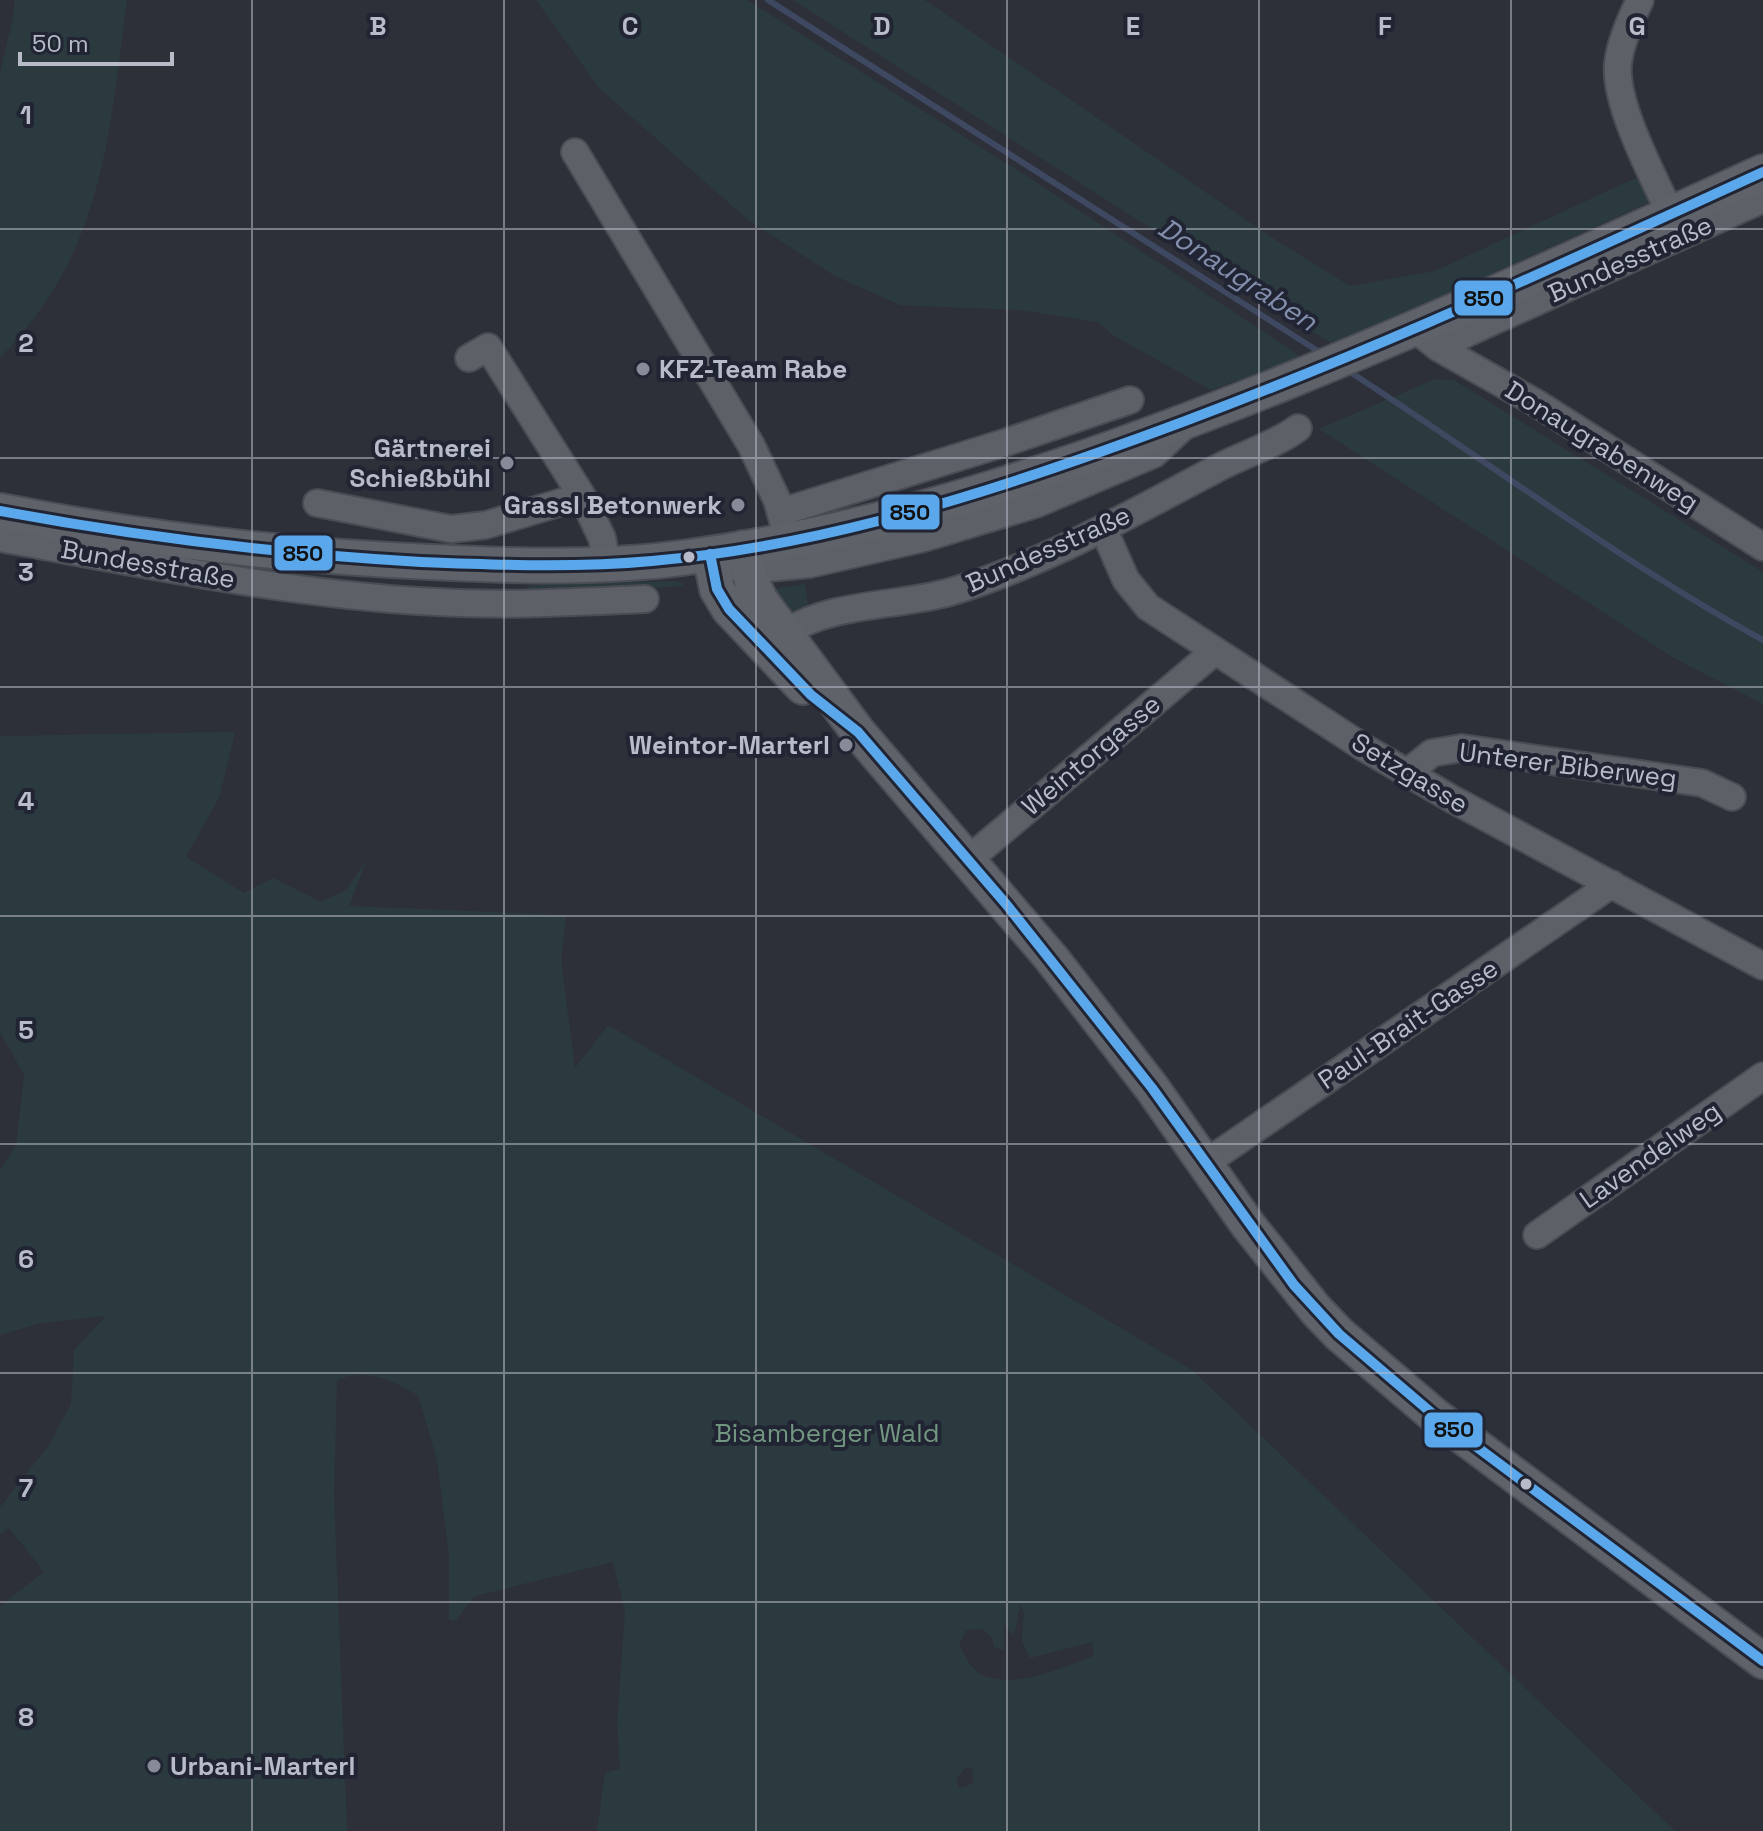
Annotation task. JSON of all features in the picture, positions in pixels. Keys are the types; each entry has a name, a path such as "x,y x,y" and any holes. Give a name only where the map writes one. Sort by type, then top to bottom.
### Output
{"main road":[{"path":"0,511 114,532 244,549 352,558 498,566 607,564 710,554 746,559 784,525 957,500 1058,468 1286,382 1418,337 1671,215 1753,186"},
{"path":"710,554 717,589 729,609 811,695 858,732"},
{"path":"746,559 761,601 858,732 1061,971 1152,1088 1294,1285 1349,1343 1434,1415 1760,1654"}],"street":[{"path":"1640,0 1622,46 1618,62 1619,84 1645,160 1671,215"},
{"path":"575,152 751,445 784,525 989,448 1130,400"},
{"name":"Bundesstraße","path":"1418,337 1467,333 1753,186"},
{"name":"Donaugrabenweg","path":"1418,337 1536,403 1763,547"},
{"path":"469,358 488,347 582,496 602,538 607,564"},
{"path":"746,559 810,564 885,548 1036,504 1154,454 1188,421"},
{"name":"Bundesstraße","path":"785,633 807,620 948,592 1011,571 1103,528 1298,428"},
{"path":"317,503 451,529 486,525 582,496"},
{"name":"Setzgasse","path":"1103,528 1126,580 1148,607 1407,773 1763,966"},
{"name":"Bundesstraße","path":"0,538 289,588 435,602 488,604 645,599"},
{"path":"488,604 498,566"},
{"name":"Weintorgasse","path":"968,860 1215,651"},
{"name":"Unterer Biberweg","path":"1407,773 1432,753 1462,748 1702,783 1732,797"},
{"name":"Paul-Brait-Gasse","path":"1204,1164 1612,884"},
{"name":"Lavendelweg","path":"1537,1235 1763,1076"}],"green space":[{"path":"15,0 127,0 110,124 92,204 78,243 59,280 28,326 0,357 0,73"},
{"path":"536,0 747,0 1028,177 1302,357 1211,390 1113,335 1098,322 1020,310 900,305 835,276 747,219 599,88"},
{"path":"793,0 925,0 1274,239 1350,286 1435,271 1642,175 1654,200 1334,345"},
{"path":"1435,379 1454,380 1763,572 1763,704 1674,658 1319,429"},
{"path":"682,582 683,586 591,592 525,592 531,585"},
{"path":"805,584 809,609 788,612 766,590"},
{"name":"Bisamberger Wald","path":"235,732 219,798 186,857 244,893 273,878 321,902 346,890 367,859 349,906 566,915 561,960 575,1068 608,1025 1192,1370 1675,1831 597,1831 605,1773 620,1769 617,1723 625,1611 613,1562 475,1596 455,1621 449,1620 449,1555 437,1460 418,1395 388,1380 359,1375 337,1380 334,1495 347,1831 0,1831 0,1606 44,1572 9,1528 0,1534 0,1507 49,1445 71,1404 74,1350 106,1316 41,1323 0,1335 0,1170 16,1146 24,1075 0,1032 0,736","holes":["1020,1605 1024,1612 1022,1642 1030,1658 1092,1642 1094,1656 1024,1678 996,1679 978,1673 959,1645 966,1630 982,1629 992,1638 994,1647 1004,1650 1004,1624 1014,1636","966,1767 973,1769 973,1783 958,1787 956,1779"]}],"waterway":[{"name":"Donaugraben","path":"768,0 1324,355"},
{"name":"Donaugraben","path":"1347,370 1656,577 1763,640"}],"transit line":[{"name":"850","path":"0,511 210,543 421,562 594,565 709,555 766,546 879,521 991,489 1184,421 1434,320 1763,172"},
{"name":"850","path":"710,554 717,589 729,609 811,695 858,732 1006,904 1152,1088 1294,1285 1339,1334 1434,1415 1763,1661"}],"place":[{"name":"KFZ-Team Rabe","path":"643,369"},
{"name":"Gärtnerei Schießbühl","path":"507,463"},
{"name":"Grassl Betonwerk","path":"738,505"},
{"name":"Weintor-Marterl","path":"846,745"},
{"name":"Urbani-Marterl","path":"154,1766"}]}
